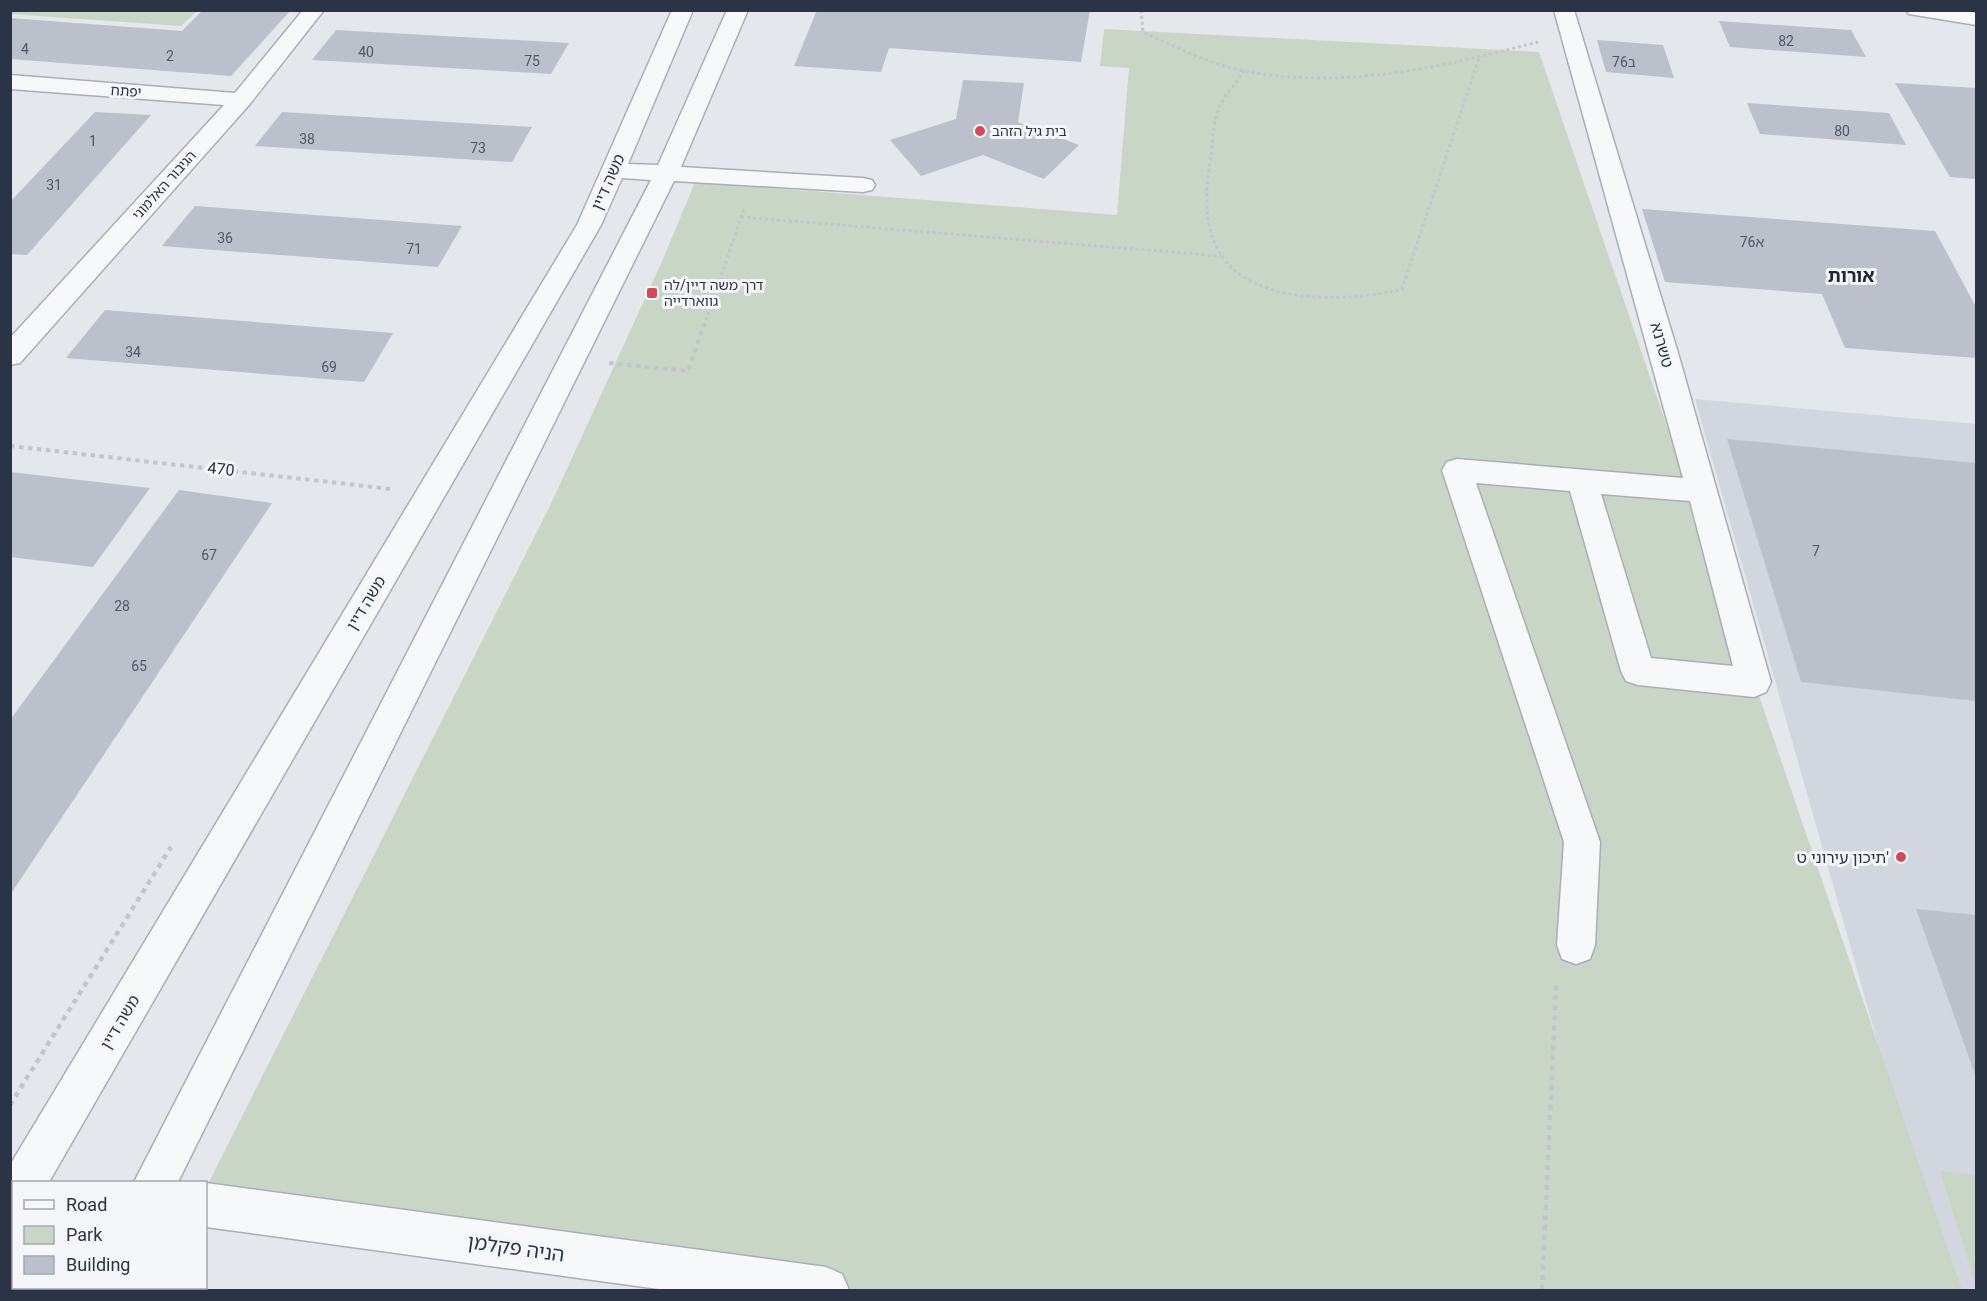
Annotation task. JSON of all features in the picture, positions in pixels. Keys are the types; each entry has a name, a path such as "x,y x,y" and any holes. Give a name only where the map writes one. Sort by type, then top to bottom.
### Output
{"street":[{"name":"הגיבור האלמוני","path":"10,356 241,100 314,10"},
{"name":"משה דיין","path":"26,1181 589,225 683,10"},
{"path":"155,1181 667,172 738,10"},
{"path":"1916,10 1977,19"},
{"name":"טשרנא","path":"1567,22 1664,353 1754,682 1638,672 1582,481"},
{"name":"יפתח","path":"10,82 241,100"},
{"path":"614,170 863,185"},
{"path":"1576,945 1582,842 1457,470 1702,491"},
{"name":"הניה פקלמן","path":"207,1205 826,1290"}],"path":[{"path":"10,14 14,10"},
{"path":"1141,10 1143,32 1217,63 1283,76 1357,78 1479,58 1567,22"},
{"path":"1244,70 1219,107 1208,176 1206,199 1210,229 1221,256 1241,274 1269,288 1296,295 1367,298 1402,289 1479,58"},
{"path":"603,362 688,371 753,178"},
{"path":"741,217 1221,256"},
{"name":"470","path":"10,446 431,493"},
{"path":"1542,1290 1556,988 1576,945"}],"shaded area":[{"name":"תיכון עירוני ט'","path":"1695,399 1976,424 1976,1290 1948,1290"}],"green space":[{"path":"10,11 197,11 181,26 11,14"},
{"path":"1104,29 1539,52 1962,1290 818,1290 207,1208 207,1186 550,506 664,257 695,182 1117,215 1129,68 1100,66"},
{"path":"1940,1171 1976,1175 1976,1285"}],"building":[{"path":"203,10 291,10 231,76 10,59 10,18 182,31"},
{"path":"817,10 1090,10 1081,62 889,48 881,72 794,66"},
{"path":"1719,21 1851,30 1866,57 1730,47"},
{"path":"336,30 569,43 551,74 312,60"},
{"path":"1597,40 1663,45 1674,78 1606,72"},
{"name":"בית גיל הזהב","path":"963,80 1024,83 1018,122 1079,145 1044,179 983,155 921,176 890,140 956,119"},
{"path":"1895,83 1976,88 1976,179 1950,177"},
{"path":"1747,103 1889,113 1906,145 1760,134"},
{"path":"95,112 151,115 27,255 10,254 10,202"},
{"path":"282,112 532,127 512,162 255,146"},
{"path":"195,206 462,226 438,267 162,246"},
{"path":"1642,209 1935,231 1976,307 1976,358 1845,348 1822,294 1665,282"},
{"path":"105,310 393,333 364,382 66,358"},
{"path":"1727,439 1976,463 1976,701 1801,682"},
{"path":"10,472 150,488 93,567 10,557"},
{"path":"179,490 272,503 10,895 10,720"},
{"path":"1916,909 1976,915 1976,1077"}],"place":[{"name":"בית גיל הזהב","path":"980,131"},
{"name":"דרך משה דיין/לה גווארדייה","path":"652,293"},
{"name":"תיכון עירוני ט'","path":"1901,857"}],"district":[{"name":"אורות","path":"1851,275"}]}
